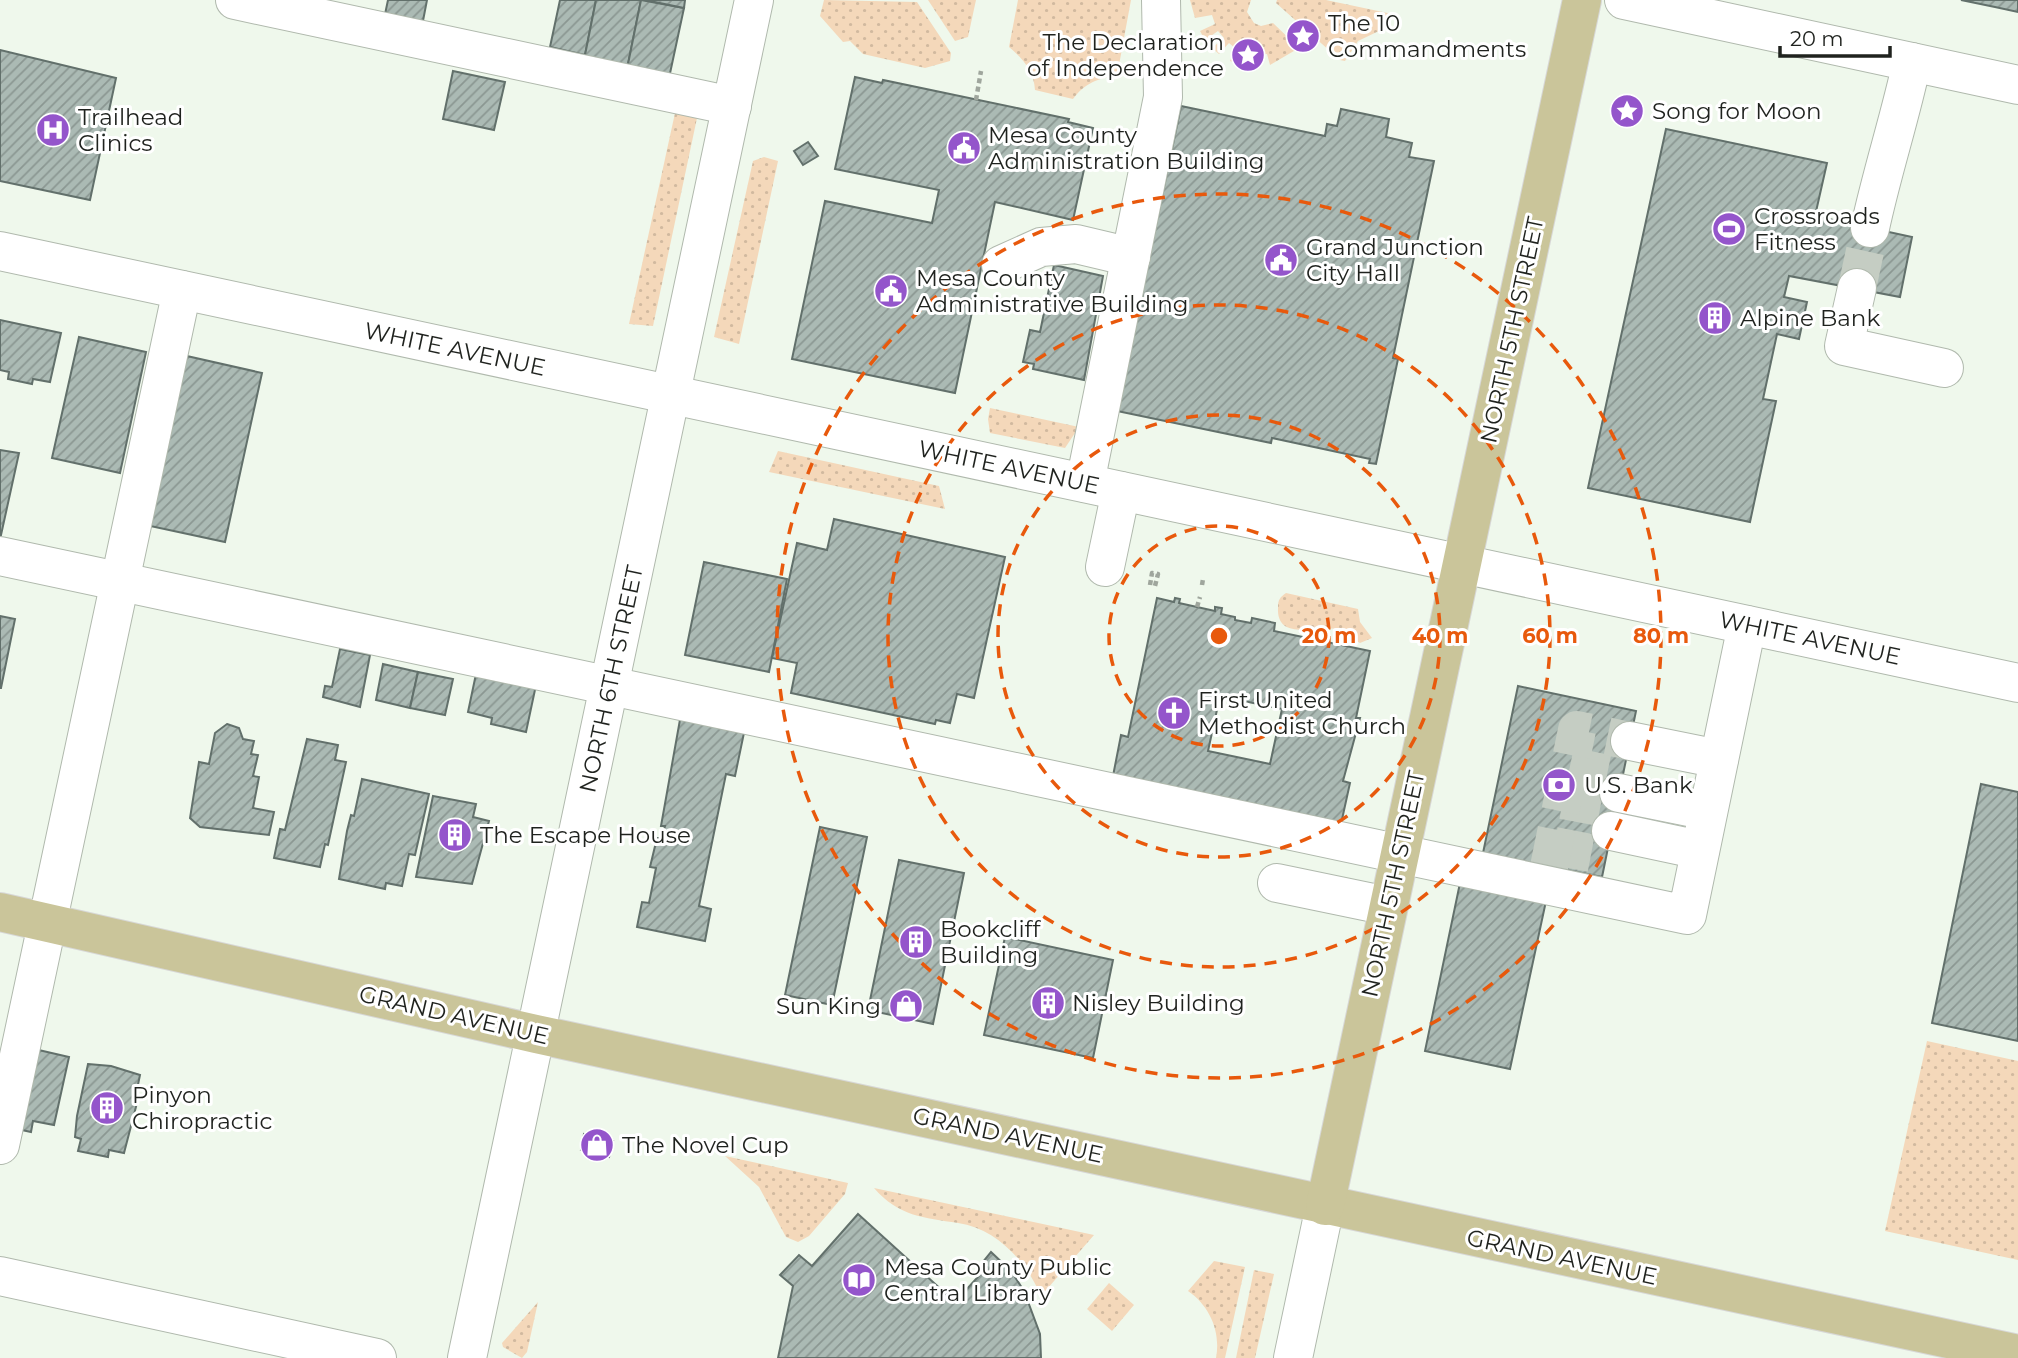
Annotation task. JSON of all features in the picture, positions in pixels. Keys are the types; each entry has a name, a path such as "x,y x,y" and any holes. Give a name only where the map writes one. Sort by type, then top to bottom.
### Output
{"main road":[{"name":"NORTH 5TH STREET","path":"1325,1206 1582,0"},
{"name":"GRAND AVENUE","path":"0,912 536,1034 1325,1206 2018,1353"}],"street":[{"name":"NORTH 6TH STREET","path":"467,1358 754,0"},
{"path":"1085,483 1163,97 1161,0"},
{"path":"1624,0 2018,85"},
{"path":"240,1 732,106"},
{"path":"1870,228 1884,167 1897,132 1912,62"},
{"path":"1001,265 1041,247 1076,244 1130,257"},
{"name":"WHITE AVENUE","path":"0,251 2018,683"},
{"path":"1857,288 1844,346 1944,368"},
{"path":"0,1145 182,290"},
{"path":"1105,567 1121,491"},
{"path":"0,556 1399,856 1547,876 1687,915 1747,625"},
{"path":"1618,795 1708,814"},
{"path":"1618,795 1708,814"},
{"path":"1618,795 1708,814"},
{"path":"1278,883 1388,906"},
{"name":"NORTH 5TH STREET","path":"1293,1358 1325,1206"},
{"path":"0,1276 377,1358"}],"path":[{"path":"976,100 981,71"},
{"path":"1197,607 1199,597"}],"shaded area":[{"path":"824,0 917,2 951,53 950,61 925,68 863,54 850,41 843,42 820,16"},
{"path":"928,0 976,0 968,37 955,41"},
{"path":"1018,0 1131,0 1117,76 1092,82 1073,99 1035,90 1027,66 1009,47"},
{"path":"1190,0 1251,0 1247,12 1254,23 1261,26 1273,23 1299,48 1270,65 1267,54 1259,55 1260,66 1249,66 1251,54 1242,52 1238,64 1230,61 1236,49 1229,43 1219,54 1212,48 1224,38 1218,31 1205,40 1200,31 1215,24 1212,15 1195,18"},
{"path":"1277,0 1326,0 1397,15 1384,21 1381,30 1358,41 1345,61 1340,60 1276,3"},
{"path":"675,113 697,118 653,326 629,324"},
{"path":"764,157 778,161 739,344 714,337 753,161"},
{"path":"990,408 1079,427 1065,448 990,433"},
{"path":"778,451 939,486 945,509 769,472"},
{"path":"1286,593 1358,609 1360,622 1372,638 1360,643 1336,629 1299,630 1283,625 1279,618 1278,602"},
{"path":"1927,1041 2018,1061 2018,1260 1885,1231"},
{"path":"725,1156 848,1183 845,1194 809,1236 798,1242 786,1237 759,1187"},
{"path":"874,1188 1094,1235 1041,1296 1018,1259 985,1232 972,1226 912,1214 892,1205"},
{"path":"1214,1261 1245,1267 1225,1358 1216,1358 1217,1339 1212,1320 1202,1304 1188,1291"},
{"path":"1254,1270 1274,1274 1255,1358 1236,1358"},
{"path":"1109,1283 1134,1305 1112,1331 1087,1309"},
{"path":"538,1302 527,1352 522,1358 503,1347 502,1343"}],"building":[{"path":"388,0 427,0 422,26 384,19"},
{"path":"560,0 596,0 585,55 550,47"},
{"path":"596,0 641,0 627,69 584,60"},
{"path":"641,0 684,8 669,78 627,69"},
{"path":"645,0 685,0 684,8"},
{"path":"1961,0 2018,0 2018,12 1995,7"},
{"name":"Trailhead Clinics","path":"0,50 116,78 90,200 0,181"},
{"path":"453,71 505,82 494,130 443,119"},
{"name":"Mesa County Administrative Building","path":"855,77 882,83 883,80 1069,119 1068,122 1093,128 1073,220 995,202 955,393 792,359 825,201 932,223 939,190 835,169"},
{"name":"Grand Junction City Hall","path":"1181,106 1325,136 1327,124 1337,126 1341,109 1389,119 1386,137 1412,143 1409,157 1434,161 1393,358 1398,359 1376,464 1369,463 1370,459 1272,438 1271,443 1117,411"},
{"name":"Alpine Bank","path":"1666,129 1827,163 1815,216 1912,237 1900,297 1789,276 1784,297 1807,302 1799,339 1777,334 1763,399 1776,401 1750,522 1588,488"},
{"path":"808,142 818,156 803,165 794,151"},
{"path":"1054,265 1103,276 1084,380 1033,369 1034,364 1023,362 1030,330 1040,332"},
{"path":"0,320 61,333 50,382 33,379 32,384 8,379 9,372 0,370"},
{"path":"79,337 146,352 120,473 52,458"},
{"path":"178,354 262,373 225,542 141,524"},
{"path":"0,450 19,453 1,535 0,535"},
{"path":"834,519 1005,557 974,698 957,694 950,723 936,720 935,724 791,693 797,663 772,658 797,543 827,550"},
{"path":"704,562 787,579 769,672 685,655"},
{"name":"First United Methodist Church","path":"1157,598 1174,602 1175,598 1180,599 1179,603 1215,611 1215,607 1222,608 1221,614 1235,617 1235,620 1251,623 1252,618 1275,623 1274,631 1370,651 1356,718 1360,718 1343,781 1350,783 1341,824 1113,776 1121,735 1128,737","holes":["1220,696 1282,709 1270,764 1208,751"]},
{"path":"0,616 15,619 1,688 0,688"},
{"path":"340,649 370,655 360,707 323,697 325,686 332,687"},
{"path":"383,664 418,672 410,708 376,700"},
{"path":"418,672 453,679 445,715 410,708"},
{"path":"476,674 536,685 526,732 491,724 492,718 468,712"},
{"name":"U.S. Bank","path":"1518,686 1636,711 1602,877 1483,853"},
{"path":"681,714 745,728 735,776 726,774 699,906 711,909 705,941 637,927 642,902 649,903 656,868 650,867 657,838 662,839 665,826 661,826"},
{"path":"227,724 239,728 243,739 254,741 251,754 258,755 253,776 259,777 253,808 274,812 269,835 200,827 190,818 199,762 209,764 215,733"},
{"path":"307,739 338,745 335,760 346,762 328,845 325,844 320,867 274,858 280,829 285,830"},
{"path":"362,779 429,794 415,855 409,854 402,886 386,883 385,889 339,879 347,831 351,815 354,816"},
{"path":"1981,784 2018,792 2018,1041 1932,1023"},
{"name":"The Escape House","path":"433,796 476,804 473,817 489,821 472,884 416,877"},
{"path":"820,827 867,837 832,1005 785,995"},
{"name":"Bookcliff Building","path":"899,860 964,873 933,1024 868,1010"},
{"path":"1460,883 1546,901 1510,1069 1425,1051"},
{"name":"Nisley Building","path":"1005,937 1113,960 1093,1058 984,1035"},
{"path":"30,1048 69,1057 54,1125 33,1121 31,1132 17,1129"},
{"name":"Pinyon Chiropractic","path":"88,1064 111,1066 140,1075 135,1099 138,1099 124,1153 109,1150 108,1157 78,1151 81,1139 75,1137 77,1116"},
{"name":"The Novel Cup","path":"584,1134 613,1141 609,1157 581,1150"},
{"name":"Mesa County Public Central Library","path":"858,1214 955,1302 987,1267 982,1263 991,1252 1011,1271 1024,1291 1040,1334 1041,1358 778,1358 793,1286 780,1275 799,1255 812,1266"}],"tunnel":[{"path":"1857,288 1870,228"},
{"path":"1549,867 1577,730 1630,741"},
{"path":"1570,766 1622,777"},
{"path":"1563,800 1615,810"},
{"path":"1554,846 1606,856"}],"place":[{"name":"The 10 Commandments","path":"1303,36"},
{"name":"The Declaration of Independence","path":"1248,55"},
{"name":"Song for Moon","path":"1627,111"},
{"name":"Trailhead Clinics","path":"53,130"},
{"name":"Mesa County Administration Building","path":"964,148"},
{"name":"Crossroads Fitness","path":"1729,229"},
{"name":"Grand Junction City Hall","path":"1281,260"},
{"name":"Mesa County Administrative Building","path":"891,291"},
{"name":"Alpine Bank","path":"1715,318"},
{"name":"First United Methodist Church","path":"1174,713"},
{"name":"U.S. Bank","path":"1559,785"},
{"name":"The Escape House","path":"455,835"},
{"name":"Bookcliff Building","path":"916,942"},
{"name":"Nisley Building","path":"1048,1003"},
{"name":"Sun King","path":"906,1006"},
{"name":"Pinyon Chiropractic","path":"107,1108"},
{"name":"The Novel Cup","path":"597,1145"},
{"name":"Mesa County Public Central Library","path":"859,1280"}]}
